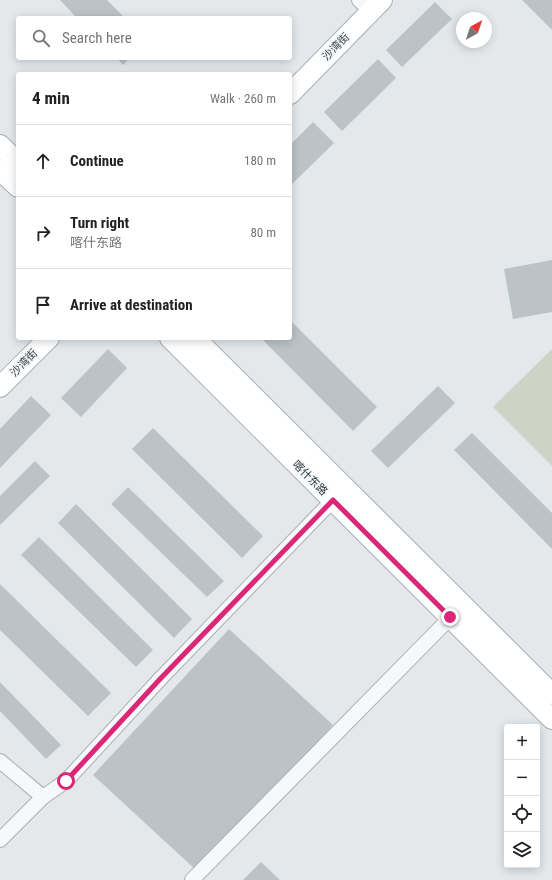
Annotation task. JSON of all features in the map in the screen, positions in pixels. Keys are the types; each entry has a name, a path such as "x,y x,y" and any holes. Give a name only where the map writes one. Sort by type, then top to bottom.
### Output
{"main road":[{"name":"沙湾街","path":"292,92 371,4"},
{"path":"0,145 16,161"},
{"path":"0,170 16,185"},
{"name":"沙湾街","path":"0,387 47,340"},
{"name":"喀什东路","path":"172,340 552,719"},
{"name":"喀什东路","path":"197,340 552,694"}],"street":[{"path":"0,840 43,797 66,781 161,678 333,500"},
{"path":"192,880 451,617"},
{"path":"0,761 43,797"}],"shaded area":[{"path":"552,349 552,466 493,407"}],"building":[{"path":"60,0 107,0 123,16 75,16"},
{"path":"522,0 552,0 552,30"},
{"path":"435,2 452,19 402,67 386,50"},
{"path":"378,59 396,78 342,131 324,112"},
{"path":"119,60 128,60 123,65"},
{"path":"313,122 334,143 292,184 292,143"},
{"path":"552,260 552,312 513,319 504,269"},
{"path":"292,322 377,407 353,431 263,340 292,340"},
{"path":"108,349 127,368 81,417 61,398"},
{"path":"438,386 455,403 388,468 371,451"},
{"path":"31,396 51,415 0,468 0,429"},
{"path":"153,428 263,536 242,558 132,449"},
{"path":"472,433 552,513 552,549 454,450"},
{"path":"35,461 50,476 0,525 0,496"},
{"path":"128,487 224,581 207,597 111,504"},
{"path":"76,504 192,619 174,638 58,523"},
{"path":"39,537 153,650 136,667 21,555"},
{"path":"0,584 111,693 88,716 0,630"},
{"path":"229,629 333,725 197,871 93,775"},
{"path":"0,682 61,745 46,759 0,711"},
{"path":"261,862 280,880 243,880"}],"route":[{"path":"66,781 161,678 333,500 450,617"}]}
